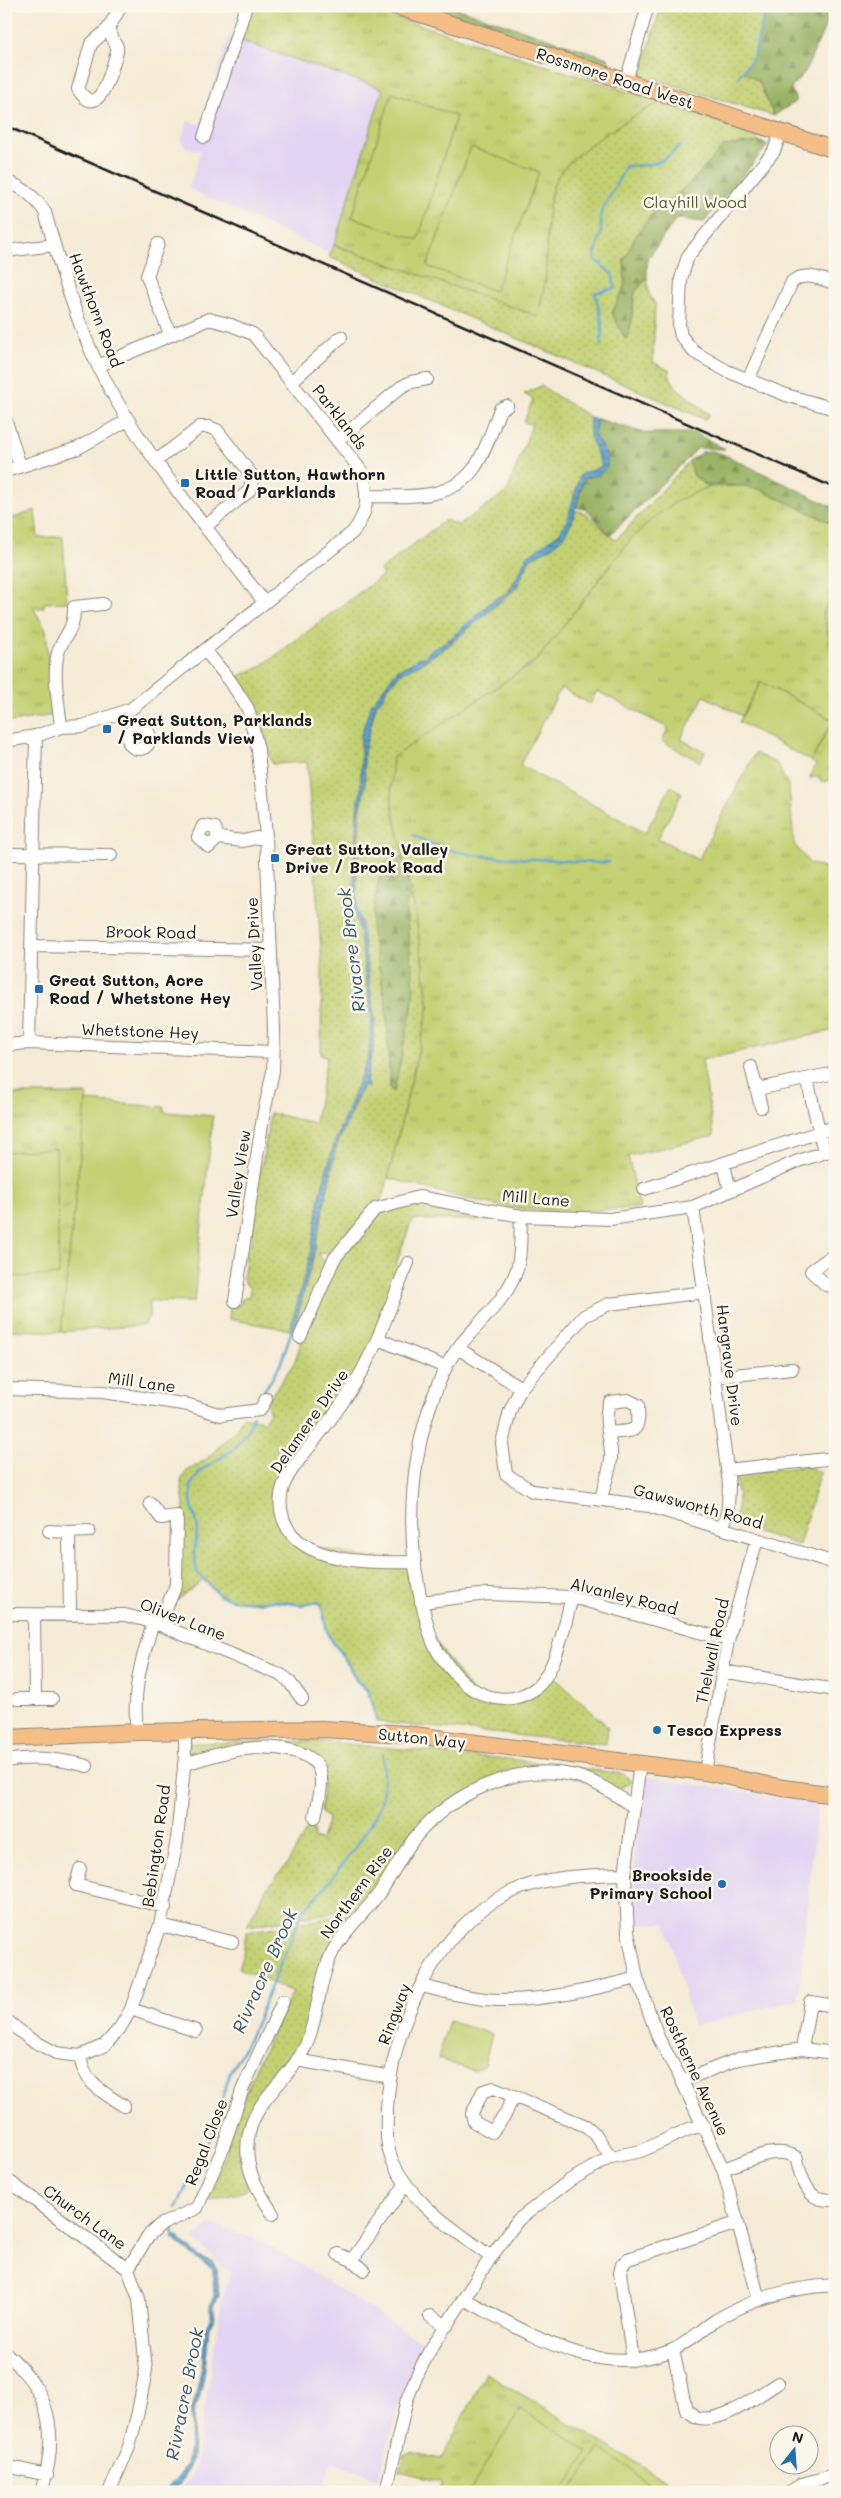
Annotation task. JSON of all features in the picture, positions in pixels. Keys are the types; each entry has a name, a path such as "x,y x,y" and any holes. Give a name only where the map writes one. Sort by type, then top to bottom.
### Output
{"main road":[{"name":"Rossmore Road West","path":"396,6 835,150"},
{"name":"Sutton Way","path":"6,1738 137,1732 322,1729 406,1734 705,1772 783,1788 835,1795"}],"street":[{"path":"108,29 117,52 103,94 98,97 87,98 82,96 78,89 91,44 108,29 121,6"},
{"path":"204,137 246,6"},
{"path":"626,81 648,6"},
{"path":"781,132 774,151 688,256 681,279 681,336 694,352 727,371 786,395 835,409"},
{"name":"Hawthorn Road","path":"6,181 24,188 35,197 45,212 54,245 98,366 128,420 156,461 264,602"},
{"path":"158,244 147,276 170,334"},
{"path":"6,251 54,245"},
{"path":"748,380 792,282 800,276 807,276 835,283"},
{"name":"Parklands","path":"6,741 36,736 61,727 82,726 131,709 354,532 364,518 367,496 364,473 254,334 231,324 208,319 98,366"},
{"path":"291,382 341,337"},
{"path":"337,441 401,387 411,382 427,379"},
{"path":"367,496 424,496 441,492 460,483 475,466 500,410 507,406"},
{"path":"6,471 78,448 128,420"},
{"path":"6,421 20,466"},
{"path":"156,461 200,427 209,427 217,430 253,476 249,491 206,526"},
{"path":"61,727 56,666 59,648 72,629 74,607 103,604"},
{"name":"Valley Drive","path":"205,650 231,682 248,709 258,750 266,836 274,1029 273,1052"},
{"path":"131,709 138,727"},
{"path":"29,1043 36,736"},
{"path":"218,838 243,841 266,836"},
{"path":"6,854 111,855"},
{"name":"Brook Road","path":"31,946 270,950"},
{"name":"Whetstone Hey","path":"6,1045 29,1043 273,1052"},
{"name":"Valley View","path":"235,1301 263,1117 273,1071 273,1052"},
{"path":"751,1067 761,1107"},
{"path":"757,1089 835,1073"},
{"path":"807,1079 820,1132 830,1150"},
{"path":"644,1189 835,1127"},
{"name":"Mill Lane","path":"300,1337 334,1258 375,1209 419,1196 522,1216 610,1219 693,1207 830,1150"},
{"path":"724,1164 730,1191"},
{"name":"Hargrave Drive","path":"693,1207 727,1470 728,1508 723,1528"},
{"path":"522,1216 519,1258 511,1283 445,1367 429,1409 418,1449 412,1520 415,1562 421,1602 436,1650 461,1679 481,1694 499,1700 516,1698 534,1689 544,1680 551,1666 572,1597"},
{"path":"835,1254 811,1272 826,1285 835,1288"},
{"name":"Delamere Drive","path":"408,1262 371,1356 352,1388 294,1465 282,1488 280,1500 281,1513 286,1526 293,1535 321,1552 340,1558 368,1563 415,1562"},
{"name":"Gawsworth Road","path":"705,1292 617,1302 594,1310 573,1327 521,1388 510,1411 502,1443 506,1474 532,1491 649,1506 835,1563"},
{"path":"378,1338 445,1367"},
{"path":"459,1349 521,1388"},
{"path":"715,1377 792,1369"},
{"name":"Mill Lane","path":"6,1390 103,1392 189,1405 221,1415 260,1410 266,1400"},
{"path":"601,1499 611,1460 609,1433"},
{"path":"727,1470 835,1458"},
{"path":"137,1732 134,1707 137,1680 156,1624 176,1584 177,1516 160,1518 150,1503"},
{"path":"49,1532 89,1531"},
{"path":"68,1532 70,1614"},
{"name":"Thelwall Road","path":"705,1772 728,1640 757,1539"},
{"name":"Alvanley Road","path":"421,1602 487,1594 572,1597 728,1640"},
{"name":"Oliver Lane","path":"6,1614 125,1615 156,1624 281,1675 288,1680 302,1700"},
{"path":"34,1615 35,1699"},
{"path":"722,1672 835,1690"},
{"path":"17,1699 52,1698"},
{"name":"Bebington Road","path":"80,2056 105,2045 120,2028 131,2009 160,1925 176,1840 184,1764 185,1731"},
{"path":"184,1764 244,1749 290,1750 303,1753 312,1759 322,1778 315,1817"},
{"path":"6,1761 22,1758 69,1761 87,1766"},
{"name":"Rostherne Avenue","path":"640,1763 632,1806 625,1874 628,1932 637,1978 658,2037 704,2125 723,2169 759,2298"},
{"name":"Northern Rise","path":"273,2214 250,2174 247,2155 249,2134 259,2107 289,2073 297,2060 316,2018 322,1985 333,1952 353,1923 381,1891 417,1836 452,1804 495,1782 546,1773 572,1775 601,1785 632,1806"},
{"path":"80,1869 76,1885 164,1907"},
{"name":"Ringway","path":"491,2257 433,2213 405,2185 392,2159 387,2142 390,2077 400,2037 422,1986 453,1936 489,1905 510,1892 530,1885 579,1876 625,1874"},
{"path":"160,1925 232,1942"},
{"path":"422,1986 496,2000 584,1992 637,1978"},
{"name":"Regal Close","path":"128,2268 148,2236 160,2225 197,2208 221,2152 243,2088 283,2001"},
{"path":"802,2049 810,2002 835,2006"},
{"path":"131,2009 196,2031"},
{"path":"6,2020 30,2039 56,2053 80,2056 81,2066 90,2083 124,2106"},
{"path":"682,2081 738,2059 802,2049 835,2053"},
{"path":"297,2060 390,2077"},
{"path":"514,2097 586,2126 595,2134 611,2156"},
{"path":"386,2492 407,2399 430,2350 491,2257 518,2220 585,2171 611,2156 642,2151 689,2129 704,2125"},
{"path":"723,2169 776,2152 791,2154 797,2158 801,2173 814,2196 824,2200 835,2200"},
{"name":"Church Lane","path":"6,2179 128,2268 139,2299 146,2370 129,2447 109,2492"},
{"path":"352,2260 405,2185"},
{"path":"633,2360 620,2273 622,2265 628,2259 737,2223"},
{"path":"338,2254 352,2260 364,2270"},
{"path":"464,2299 565,2350 605,2360 633,2360 673,2350 715,2321 759,2298 788,2290 835,2285"},
{"path":"430,2316 447,2326"},
{"path":"673,2350 686,2410 700,2418 720,2416 732,2412 770,2383"},
{"path":"6,2354 31,2379 41,2396 48,2414 52,2434 47,2475 41,2492"},
{"path":"6,2466 47,2475"},
{"path":"790,2492 802,2484 831,2473"}],"shaded area":[{"path":"229,36 383,89 331,254 189,189 201,151 186,147 181,141 188,121 201,125"},
{"name":"Brookside Primary School","path":"642,1776 818,1803 798,2000 693,2026 666,1923 635,1925 635,1845"},
{"path":"211,2224 250,2237 284,2254 426,2344 409,2375 397,2410 379,2479 331,2462 321,2492 179,2492 195,2469 221,2305 230,2273 193,2239"}],"green space":[{"path":"246,6 361,6 660,102 619,125 587,147 563,169 556,179 550,202 545,282 538,316 334,245 383,89 235,39"},
{"path":"416,6 450,6 608,58 610,66 602,68"},
{"path":"661,6 766,6 754,56 743,71 759,82 774,116 641,75"},
{"path":"766,6 834,6 805,72 791,88 796,101 774,116 759,82 743,71 754,56"},
{"path":"392,93 456,116 418,240 352,217"},
{"path":"660,102 753,134 761,142 724,146 624,260 626,284 612,313 626,340 630,330 635,292 647,278 649,294 655,304 653,362 670,371 669,375 676,387 710,415 704,419 329,257 334,245 363,255 545,282 548,214 556,179 574,158 588,147 619,125"},
{"name":"Clayhill Wood","path":"761,142 768,145 704,222 676,219 647,260 647,278 635,292 630,330 626,340 612,313 625,284 624,260 635,237 650,216 692,181 724,146"},
{"path":"471,147 539,172 495,291 427,266"},
{"path":"541,386 590,417 590,436 602,466 593,472 587,471 564,529 538,550 531,553 508,592 492,601 450,639 430,651 425,657 401,668 372,703 361,735 361,791 357,810 354,864 354,914 358,924 372,1019 369,1055 333,1147 321,1192 311,1251 290,1330 229,1319 230,1306 239,1305 241,1300 249,1296 250,1289 243,1280 247,1249 250,1246 259,1170 262,1166 270,1113 315,1123 327,1056 321,1055 322,964 307,762 272,764 262,721 239,676 260,667 383,575 380,570 445,520 458,525 507,492 532,425 524,422 533,399 524,394"},
{"path":"597,419 645,433 695,433 725,449 698,448 610,535 587,510 576,507 584,478 599,475 607,456 594,435"},
{"path":"712,451 725,455 835,508 835,525 761,490 743,486 706,485 694,476 689,461 702,452"},
{"path":"689,461 700,480 711,487 701,490 631,539 537,660 456,715 391,784 392,803 416,916 429,1007 385,1191 379,1204 331,1254 317,1253 326,1262 300,1331 294,1330 313,1258 336,1148 360,1091 364,1085 368,1088 366,1080 373,1049 375,1020 361,923 357,910 357,867 360,812 365,786 364,752 376,705 383,698 387,688 401,673 422,663 449,645 517,587 530,559 552,547 564,536 576,511 586,514 616,540"},
{"path":"743,486 761,490 835,525 835,587 823,614 835,662 835,779 821,782 820,777 809,778 816,765 811,761 833,720 761,682 742,716 704,696 681,739 705,752 700,762 662,741 668,728 597,691 590,704 561,688 520,765 645,833 671,786 682,793 658,838 698,860 755,753 777,764 789,787 794,844 809,863 835,872 835,1030 702,1060 714,1136 628,1156 640,1208 562,1211 530,1210 467,1199 388,1178 429,1007 416,916 392,803 393,757 537,660 631,539 653,518 680,499 701,490 711,487"},
{"path":"35,510 38,538 63,536 67,602 44,603 44,607 34,609 46,630 53,715 6,723 6,521"},
{"path":"835,587 835,662 823,614"},
{"path":"761,682 833,720 811,761 739,722"},
{"path":"403,857 412,898 407,901 406,911 414,987 412,1008 394,1091 390,1090 386,1003 371,928 377,886 385,863"},
{"path":"6,1094 87,1094 61,1332 6,1330"},
{"path":"86,1101 164,1107 164,1112 213,1116 194,1302 150,1301 149,1317 144,1325 61,1332"},
{"path":"56,1148 59,1275 6,1277 6,1152"},
{"path":"405,1202 425,1203 489,1216 488,1220 412,1220 396,1264 401,1268 367,1355 276,1498 299,1544 410,1566 421,1621 476,1698 486,1703 497,1705 519,1703 538,1693 553,1676 608,1727 606,1744 377,1722 368,1691 356,1680 347,1662 328,1635 321,1604 302,1605 278,1601 236,1600 221,1595 203,1580 171,1605 181,1543 184,1505 181,1481 186,1472 205,1460 237,1429 242,1417 263,1421 270,1413 266,1403 294,1363 326,1274 383,1211"},
{"path":"807,1466 820,1472 799,1545 734,1525 738,1502 736,1479 739,1474"},
{"path":"318,1741 527,1761 623,1774 632,1781 618,1790 547,1769 454,1799 361,1908 247,1926 265,1891 289,1861 308,1828 315,1832 313,1838 321,1840 328,1818 321,1812 322,1765 315,1755 302,1749 285,1746 244,1749 195,1756 189,1749 189,1743"},
{"path":"357,1913 335,1941 302,2045 255,2106 245,2173 248,2183 245,2191 205,2202 252,2076 293,1992 238,1968 243,1955 246,1932"},
{"path":"449,2021 492,2034 484,2065 475,2071 438,2059"},
{"path":"486,2373 685,2492 439,2492 441,2481 399,2471 404,2455 410,2452 441,2459"},
{"path":"520,2409 588,2451 562,2492 469,2492"},
{"path":"600,2448 660,2492 570,2492"}],"water":[{"path":"590,417 597,419 594,435 607,456 607,467 599,475 584,478 572,522 564,536 552,547 530,559 517,587 449,645 422,663 401,673 387,688 383,698 376,705 364,752 365,786 360,812 357,867 357,910 361,923 375,1020 373,1049 366,1080 368,1088 364,1085 360,1091 336,1148 313,1258 294,1330 290,1330 311,1251 321,1192 333,1147 369,1055 372,1019 358,924 354,914 357,810 361,791 361,735 371,705 397,670 406,667 420,657 425,657 430,651 450,639 492,601 508,592 514,584 527,556 559,534 568,518 580,475 602,466 590,436"},
{"path":"174,2234 200,2257 214,2262 217,2268 219,2296 214,2306 215,2318 209,2328 205,2370 200,2396 195,2408 192,2460 180,2484 172,2492 163,2492 179,2476 186,2465 192,2425 191,2410 202,2366 205,2328 211,2318 211,2305 214,2297 213,2269 198,2260 171,2237"}],"waterway":[{"name":"Rivacre Brook","path":"739,76 754,56 766,6"},
{"name":"Rivacre Brook","path":"601,346 602,322 595,293 616,288 612,274 594,259 601,233 601,213 626,166 656,163 680,146"},
{"path":"413,835 447,849 482,856 589,863 609,862"},
{"name":"Rivacre Brook","path":"261,1396 280,1365 293,1327"},
{"name":"Rivracre Brook","path":"253,1415 248,1430 233,1450 200,1471 191,1485 191,1502 198,1527 194,1552 197,1572 220,1596 233,1600 253,1602 275,1601 303,1605 316,1602 321,1604 328,1635 347,1662 356,1680 368,1691 377,1722"},
{"name":"Rivracre Brook","path":"176,2208 210,2139 230,2072 249,2039 303,1910 349,1856 379,1808 383,1792 383,1754"},
{"name":"Rivracre Brook","path":"171,2227 174,2236"}],"railway":[{"path":"6,126 835,488"}],"place":[{"name":"Little Sutton, Hawthorn Road / Parklands","path":"185,483"},
{"name":"Great Sutton, Parklands / Parklands View","path":"107,729"},
{"name":"Great Sutton, Valley Drive / Brook Road","path":"275,858"},
{"name":"Great Sutton, Acre Road / Whetstone Hey","path":"39,989"},
{"name":"Tesco Express","path":"657,1730"},
{"name":"Brookside Primary School","path":"722,1884"}]}
